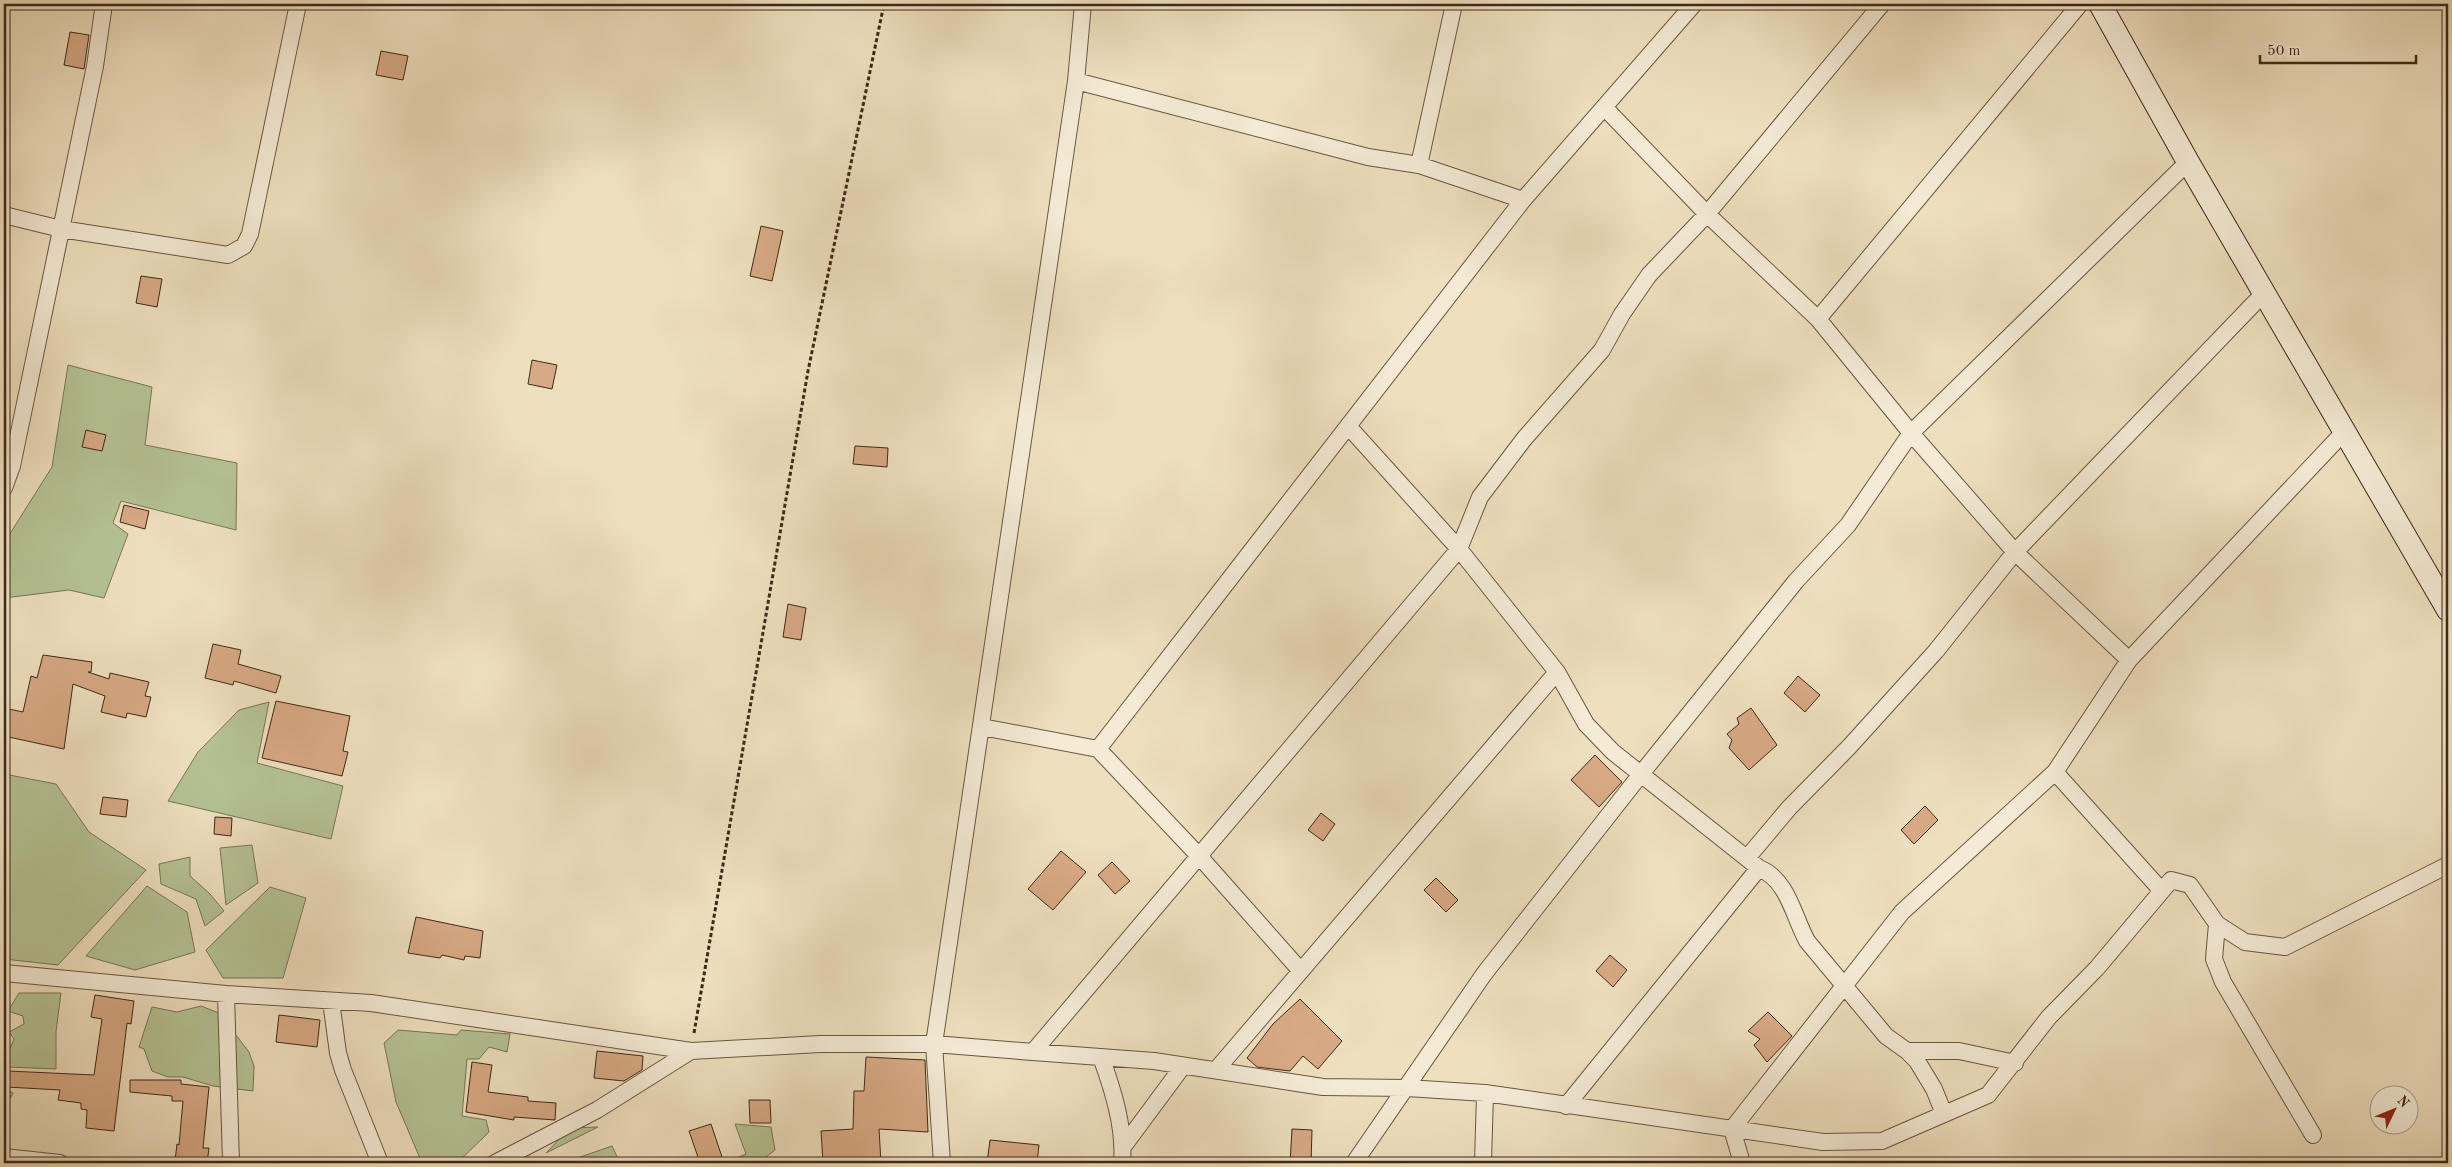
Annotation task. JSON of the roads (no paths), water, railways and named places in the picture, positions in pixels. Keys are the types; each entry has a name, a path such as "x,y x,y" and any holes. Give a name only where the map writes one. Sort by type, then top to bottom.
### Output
{"street":[{"path":"4,488 12,466 95,66 104,4"},
{"path":"4,215 61,229 228,255 244,246 250,234 298,4"},
{"path":"942,1163 934,1044 1076,81 1083,4"},
{"path":"1418,165 1454,4"},
{"path":"1098,749 1523,200 1694,4"},
{"path":"1033,1052 1459,549 1480,497 1524,439 1602,350 1622,314 1649,275 1707,214 1882,4"},
{"path":"1818,319 2080,4"},
{"path":"2100,4 2264,294 2447,605"},
{"path":"1076,81 1368,157 1418,165 1523,200"},
{"path":"1604,107 1707,214 1818,319 1911,433 2015,552 2129,660"},
{"path":"1354,1163 1407,1088 1423,1060 1484,974 1796,581 1848,525 1911,433 2188,162"},
{"path":"1566,1106 1753,863 1789,808 1849,747 1936,651 2015,552 2264,294"},
{"path":"1348,426 1459,549 1557,672 1586,724 1613,752 1753,863 1772,873 1787,893 1798,924 1807,941 1886,1036 1917,1060 1934,1089 1944,1114"},
{"path":"1732,1129 1902,912 2054,772 2129,660 2344,432"},
{"path":"1216,1070 1557,672"},
{"path":"982,727 1098,749 1200,857 1300,970"},
{"path":"2054,772 2161,890"},
{"path":"4,973 226,994 371,1003 691,1051 820,1044 934,1044 1101,1057 1183,1066 1323,1087 1407,1088 1485,1092 1566,1106 1823,1142 1882,1141 1988,1095 2015,1063 2049,1017 2097,968 2171,880 2190,885 2217,924 2246,942 2285,947 2448,865"},
{"path":"2217,924 2214,959 2223,982 2313,1135"},
{"path":"226,994 231,1163"},
{"path":"331,1001 338,1053 343,1070 380,1163"},
{"path":"495,1163 597,1110 691,1051"},
{"path":"1907,1051 1959,1051 2015,1063"},
{"path":"1101,1057 1114,1094 1123,1147 1122,1163"},
{"path":"1123,1147 1183,1066"},
{"path":"1484,1163 1485,1092"},
{"path":"1732,1129 1742,1163"},
{"path":"4,1157 60,1163"}]}
